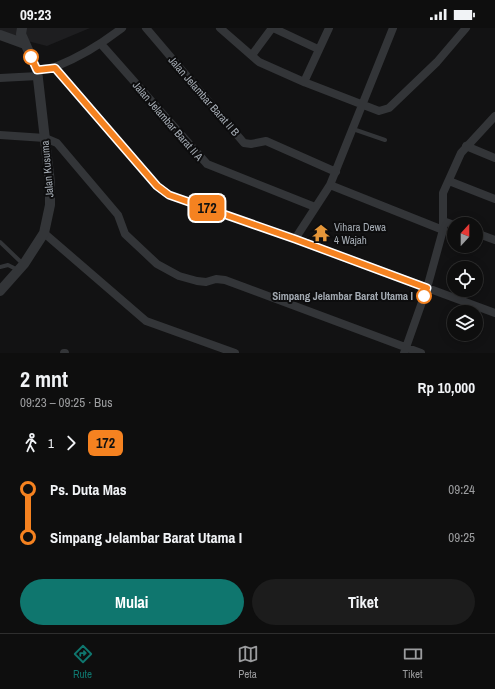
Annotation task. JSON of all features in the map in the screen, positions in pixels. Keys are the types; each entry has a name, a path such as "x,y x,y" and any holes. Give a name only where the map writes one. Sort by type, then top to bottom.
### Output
{"street":[{"path":"12,28 23,35"},
{"path":"0,78 38,73 55,68 78,58 101,44 122,28"},
{"name":"Jalan Jelambar Barat II B","path":"146,28 244,143 250,144 266,141 336,172"},
{"path":"220,28 259,62 304,82 379,111 389,108 436,62 466,28"},
{"path":"252,55 273,28 318,49"},
{"path":"304,82 328,28"},
{"path":"295,239 330,185 393,28"},
{"path":"0,34 23,35"},
{"name":"Jalan Kusuma","path":"0,290 21,267 44,233 50,205 51,192 38,73 23,35"},
{"name":"Jalan Jelambar Barat II A","path":"101,44 207,164 315,207"},
{"path":"55,68 162,191 169,195 295,239 495,313"},
{"path":"405,350 427,288 443,230 443,193 466,146 495,116"},
{"path":"0,134 45,138 57,144 118,215 125,234 146,254 163,267 179,276 198,282 206,282 216,279 225,280 405,350 421,353"},
{"path":"466,146 495,158"},
{"path":"449,181 495,199"},
{"path":"330,185 443,230"},
{"path":"443,221 447,222"},
{"path":"44,233 146,321 235,353"},
{"path":"483,236 495,240"}],"lane":[{"path":"352,129 385,140"},
{"path":"0,242 21,267"},
{"path":"0,267 8,265 21,267"}],"shaded area":[{"path":"0,28 90,28 47,46 0,34"}],"bus line":[{"name":"172","path":"31,57 37,70 55,68 162,191 169,195 295,239 427,288 424,296"}],"place":[{"name":"Vihara Dewa 4 Wajah","path":"321,233"},
{"name":"Simpang Jelambar Barat Utama I","path":"424,296"}]}
